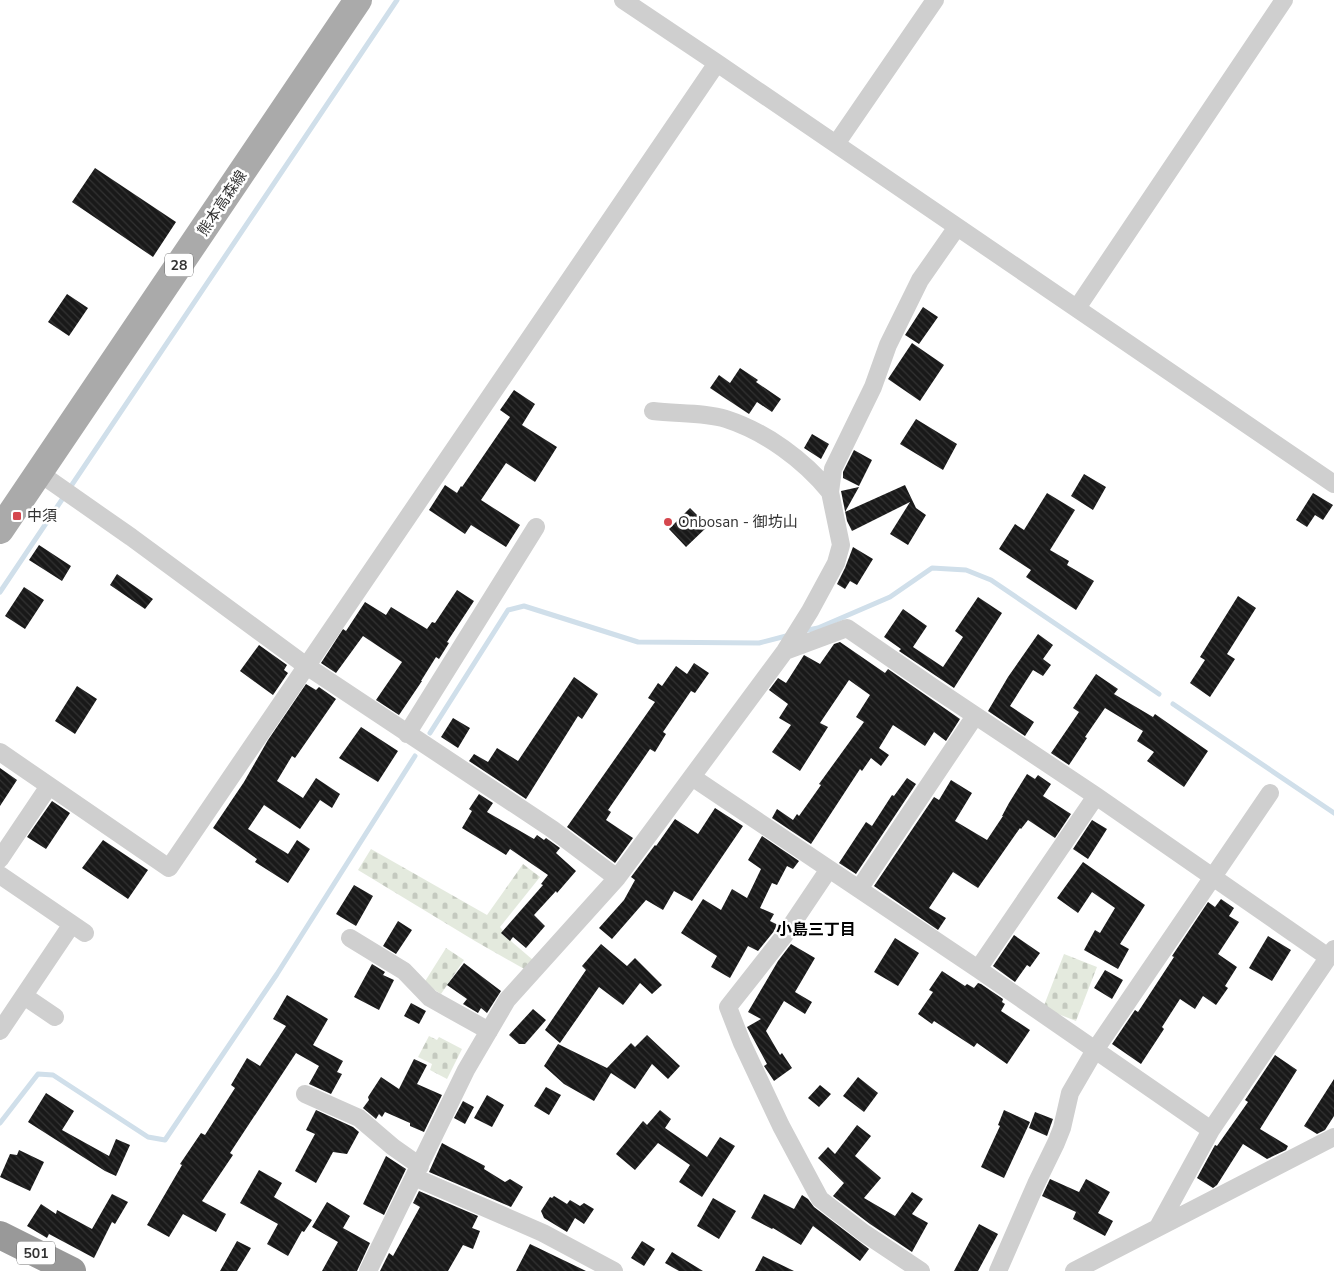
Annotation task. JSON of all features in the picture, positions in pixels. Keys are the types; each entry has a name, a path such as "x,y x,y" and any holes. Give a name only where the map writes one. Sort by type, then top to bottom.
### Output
{"highway":[{"name":"501","path":"0,1235 72,1271"}],"main road":[{"name":"熊本高森線","path":"0,530 358,0"}],"street":[{"path":"623,0 1334,484"},
{"path":"836,144 935,0"},
{"path":"1077,308 1284,0"},
{"path":"0,752 169,868 305,665 718,63"},
{"path":"368,1271 466,1070 507,1000 617,878 785,651 810,611 836,563 841,545 830,492 832,469 873,387 888,345 920,280 957,227"},
{"path":"653,411 726,419 765,436 814,473 830,492"},
{"path":"38,472 131,537 305,665 552,829 617,878"},
{"path":"407,734 536,527"},
{"path":"785,651 847,628 1213,877 1331,953 1211,1130 1158,1227"},
{"path":"859,889 975,716"},
{"path":"692,777 978,969 1211,1130"},
{"path":"0,858 49,786"},
{"path":"998,1271 1056,1143 1062,1128 1070,1093 1095,1050 1270,793"},
{"path":"978,969 1096,796"},
{"path":"828,869 784,936 728,1008 742,1043 781,1126 820,1199 864,1233 921,1271"},
{"path":"0,875 79,928 24,996 0,1031"},
{"path":"350,938 404,971 430,998 489,1031"},
{"path":"24,996 55,1017"},
{"path":"305,1094 359,1118 393,1147 417,1172 543,1233 614,1271"},
{"path":"1074,1271 1334,1138"}],"green space":[{"path":"371,849 487,915 523,864 540,877 500,927 512,942 533,960 526,970 358,870"},
{"path":"446,948 464,960 441,994 424,983"},
{"path":"1064,954 1097,967 1076,1021 1043,1008"},
{"path":"429,1036 437,1040 439,1037 462,1049 447,1079 430,1070 432,1064 418,1057"}],"building":[{"path":"95,168 176,222 153,257 72,202"},
{"path":"67,294 88,308 69,336 48,322"},
{"path":"923,307 938,317 919,344 905,335"},
{"path":"912,343 944,365 920,401 888,379"},
{"path":"740,368 758,380 756,382 781,399 772,412 757,402 749,414 710,388 719,375 730,383"},
{"path":"514,390 535,404 522,425 557,447 535,482 506,463 481,500 520,525 506,547 471,525 465,534 429,510 445,485 457,493 462,487 510,417 500,410"},
{"path":"916,419 957,444 943,470 900,444"},
{"path":"812,434 829,444 821,459 804,448"},
{"path":"854,450 872,460 859,486 843,478 843,472"},
{"path":"1084,474 1106,487 1093,510 1071,496"},
{"path":"905,485 916,508 926,515 908,545 890,534 910,502 852,531 845,512"},
{"path":"859,487 845,512 841,491"},
{"path":"1047,493 1075,510 1050,550 1069,561 1067,565 1094,581 1076,610 1026,577 1031,570 999,549 1015,524 1024,530"},
{"path":"1313,493 1333,505 1323,520 1315,515 1307,527 1296,520"},
{"path":"690,508 708,526 686,547 669,529"},
{"path":"39,545 71,566 62,581 29,560"},
{"path":"853,547 873,559 857,585 850,581 845,589 837,584"},
{"path":"117,574 153,599 145,609 110,585"},
{"path":"24,587 44,600 25,629 5,616"},
{"path":"457,590 474,601 447,642 449,643 439,659 436,657 399,715 376,700 402,662 363,636 336,673 321,663 343,629 346,631 365,602 386,615 391,607 427,629 432,622 435,623"},
{"path":"1238,596 1256,608 1227,654 1235,659 1210,697 1190,683 1205,660 1200,657"},
{"path":"978,597 1002,613 954,688 899,651 901,649 884,637 903,609 927,626 913,647 943,667 963,637 955,631"},
{"path":"1038,634 1053,645 1043,659 1051,665 1043,676 1033,670 1010,706 1034,722 1025,736 988,711 1008,677"},
{"path":"840,642 885,673 888,669 960,719 946,741 934,732 925,746 893,725 879,748 889,755 881,766 871,758 862,771 860,769 811,844 772,818 777,809 793,820 797,814 799,816 821,785 819,784 864,722 856,717 870,695 849,680 820,723 828,727 800,771 772,752 791,725 779,718 788,704 769,690 778,678 786,683 804,655 820,664 834,644"},
{"path":"259,645 287,665 284,670 288,673 273,695 240,671"},
{"path":"694,663 709,673 695,693 691,691 663,732 666,734 655,752 650,749 608,810 611,812 606,820 633,838 615,863 567,827 655,702 648,698 658,683 662,686 676,666 687,674"},
{"path":"1096,674 1118,689 1114,694 1153,717 1155,714 1208,751 1184,787 1147,761 1154,752 1137,741 1143,731 1105,708 1069,765 1051,753 1079,712 1073,708"},
{"path":"574,677 598,694 582,719 578,716 526,799 469,761 474,754 488,762 497,748 518,761"},
{"path":"306,684 316,690 319,687 336,699 295,758 292,756 277,781 303,798 316,778 340,794 332,808 320,800 300,829 264,805 248,829 288,854 297,840 310,849 288,883 255,862 257,859 213,828 244,782 268,740"},
{"path":"77,686 97,699 75,734 55,721"},
{"path":"453,718 470,728 458,748 441,737"},
{"path":"361,727 398,751 378,782 339,758"},
{"path":"0,768 17,780 0,806"},
{"path":"1027,774 1035,779 1038,775 1051,784 1043,796 1071,814 1055,838 1028,820 1020,828 978,888 953,872 929,908 946,918 938,930 874,886 934,797 939,800 951,780 972,793 955,821 987,840"},
{"path":"907,778 916,784 856,874 839,863 866,822 872,826 892,795 894,796"},
{"path":"479,794 493,803 487,812 534,839 537,835 544,840 546,838 560,848 556,853 576,871 534,915 545,926 526,948 513,937 510,941 501,933 543,885 541,884 548,875 510,849 506,855 462,828 472,811 469,809"},
{"path":"52,801 70,813 46,849 27,837"},
{"path":"715,808 743,826 692,901 674,891 663,910 646,900 612,939 599,928 624,900 635,880 631,877 675,819 698,834"},
{"path":"1092,820 1107,829 1088,859 1073,849"},
{"path":"762,836 799,861 793,869 787,866 777,885 772,883 760,908 774,914 770,921 778,925 758,951 748,946 730,978 711,967 717,956 681,933 703,899 721,910 732,889 747,898 761,869 748,860"},
{"path":"103,840 148,870 128,899 82,868"},
{"path":"1083,862 1145,905 1120,944 1129,949 1118,969 1084,950 1095,930 1100,933 1115,908 1092,892 1078,913 1057,898"},
{"path":"354,885 373,896 356,926 336,914"},
{"path":"1221,899 1234,908 1229,916 1239,922 1218,954 1237,967 1225,986 1228,988 1216,1005 1203,996 1195,1009 1180,999 1162,1027 1164,1029 1141,1064 1112,1044 1135,1010 1138,1012 1208,902 1215,907"},
{"path":"398,921 412,930 396,954 383,946"},
{"path":"1014,935 1040,953 1030,967 1027,965 1015,982 993,966"},
{"path":"1268,936 1291,950 1272,981 1249,968"},
{"path":"895,938 919,953 898,986 874,972"},
{"path":"601,944 627,966 635,958 662,985 652,994 640,983 623,1005 599,987 560,1043 545,1030 586,970 582,966"},
{"path":"791,944 815,958 795,992 812,1002 805,1014 784,1001 766,1031 780,1055 782,1053 792,1068 774,1081 764,1066 767,1064 747,1027 761,1019 748,1012 778,961"},
{"path":"464,963 501,991 487,1013 481,1008 478,1013 463,1004 467,999 447,985"},
{"path":"372,964 385,972 383,975 394,980 379,1010 354,997"},
{"path":"1105,970 1123,980 1112,999 1094,988"},
{"path":"942,971 965,986 967,984 974,988 978,983 981,984 1003,999 1002,1002 1005,1004 1001,1011 1030,1030 1007,1064 977,1043 974,1047 934,1021 932,1024 918,1014 933,992 929,990"},
{"path":"287,995 328,1019 313,1045 343,1061 337,1072 342,1074 331,1094 309,1084 319,1066 296,1053 230,1153 233,1155 202,1201 226,1214 216,1232 183,1214 169,1237 147,1225 182,1165 180,1164 201,1133 205,1135 235,1088 231,1085 247,1058 260,1066 286,1026 273,1019"},
{"path":"411,1003 426,1011 419,1024 404,1016"},
{"path":"533,1009 546,1020 525,1044 519,1044 509,1035"},
{"path":"647,1035 680,1066 668,1079 652,1064 635,1089 611,1073 594,1101 564,1084 544,1066 558,1044 607,1068 631,1043 635,1047"},
{"path":"1275,1055 1297,1070 1260,1129 1288,1146 1286,1150 1267,1159 1243,1144 1217,1185 1213,1188 1197,1178 1215,1145 1217,1146 1248,1102 1245,1100"},
{"path":"414,1059 427,1065 417,1084 442,1095 424,1132 410,1126 410,1123 385,1112 382,1117 379,1114 376,1119 363,1108 381,1077 399,1089"},
{"path":"858,1077 878,1093 864,1112 843,1096"},
{"path":"1334,1079 1334,1116 1325,1130 1317,1134 1304,1126"},
{"path":"820,1085 831,1094 819,1107 808,1098"},
{"path":"546,1087 561,1095 549,1115 534,1106"},
{"path":"46,1093 74,1111 62,1130 109,1156 116,1139 130,1145 116,1176 28,1122"},
{"path":"487,1095 504,1105 492,1127 474,1118"},
{"path":"463,1101 474,1107 465,1124 454,1118"},
{"path":"316,1110 353,1127 359,1132 347,1154 333,1152 316,1183 295,1171 315,1134 306,1130"},
{"path":"660,1110 671,1119 665,1128 707,1157 720,1137 735,1146 702,1197 679,1182 690,1165 658,1143 635,1170 616,1154 643,1121 647,1125"},
{"path":"1004,1110 1030,1122 1004,1178 981,1167 1000,1126 998,1125"},
{"path":"1035,1112 1053,1119 1047,1136 1029,1128"},
{"path":"857,1125 871,1136 855,1156 881,1178 864,1198 895,1216 912,1192 923,1199 912,1214 928,1223 912,1252 833,1196 844,1183 818,1158 828,1147 835,1154"},
{"path":"442,1143 485,1166 484,1169 505,1182 510,1179 523,1187 511,1207 429,1172"},
{"path":"19,1150 44,1162 30,1191 0,1177 10,1154 17,1155"},
{"path":"386,1156 406,1169 384,1215 363,1204"},
{"path":"259,1170 282,1183 274,1197 312,1220 304,1232 302,1231 288,1256 267,1244 278,1224 240,1203"},
{"path":"1050,1179 1079,1192 1086,1179 1110,1192 1098,1213 1113,1221 1105,1236 1073,1219 1076,1212 1042,1196"},
{"path":"419,1191 478,1216 472,1228 480,1231 473,1249 463,1245 448,1271 380,1271 389,1253 393,1256 420,1207 413,1203"},
{"path":"112,1194 128,1202 115,1224 112,1222 94,1258 49,1234 47,1238 27,1226 41,1204 56,1214 57,1210 92,1229"},
{"path":"764,1194 794,1209 802,1195 814,1207 869,1249 860,1261 813,1226 801,1245 773,1228 751,1218"},
{"path":"554,1196 567,1204 570,1200 580,1206 584,1203 594,1209 584,1224 575,1218 567,1232 544,1218 541,1211 550,1197"},
{"path":"713,1198 736,1211 719,1239 697,1226"},
{"path":"327,1202 350,1216 343,1228 370,1243 357,1271 322,1271 338,1242 312,1227"},
{"path":"979,1224 998,1234 978,1271 954,1271"},
{"path":"237,1241 251,1248 237,1271 220,1271"},
{"path":"642,1241 655,1249 644,1266 631,1258"},
{"path":"530,1244 586,1271 516,1271"},
{"path":"672,1252 703,1271 679,1271 665,1263"},
{"path":"763,1256 794,1271 755,1271"}],"waterway":[{"path":"0,592 397,0"},
{"path":"803,631 818,628 890,597 932,568 966,570 991,580 1159,694"},
{"path":"430,733 508,610 524,606 638,642 759,643 790,635"},
{"path":"1173,704 1334,813"},
{"path":"0,1123 38,1074 53,1075 148,1137 165,1140 277,974 415,756"}],"place":[{"name":"中須","path":"17,516"},
{"name":"Onbosan - 御坊山","path":"668,522"}],"district":[{"name":"小島三丁目","path":"816,930"}]}
